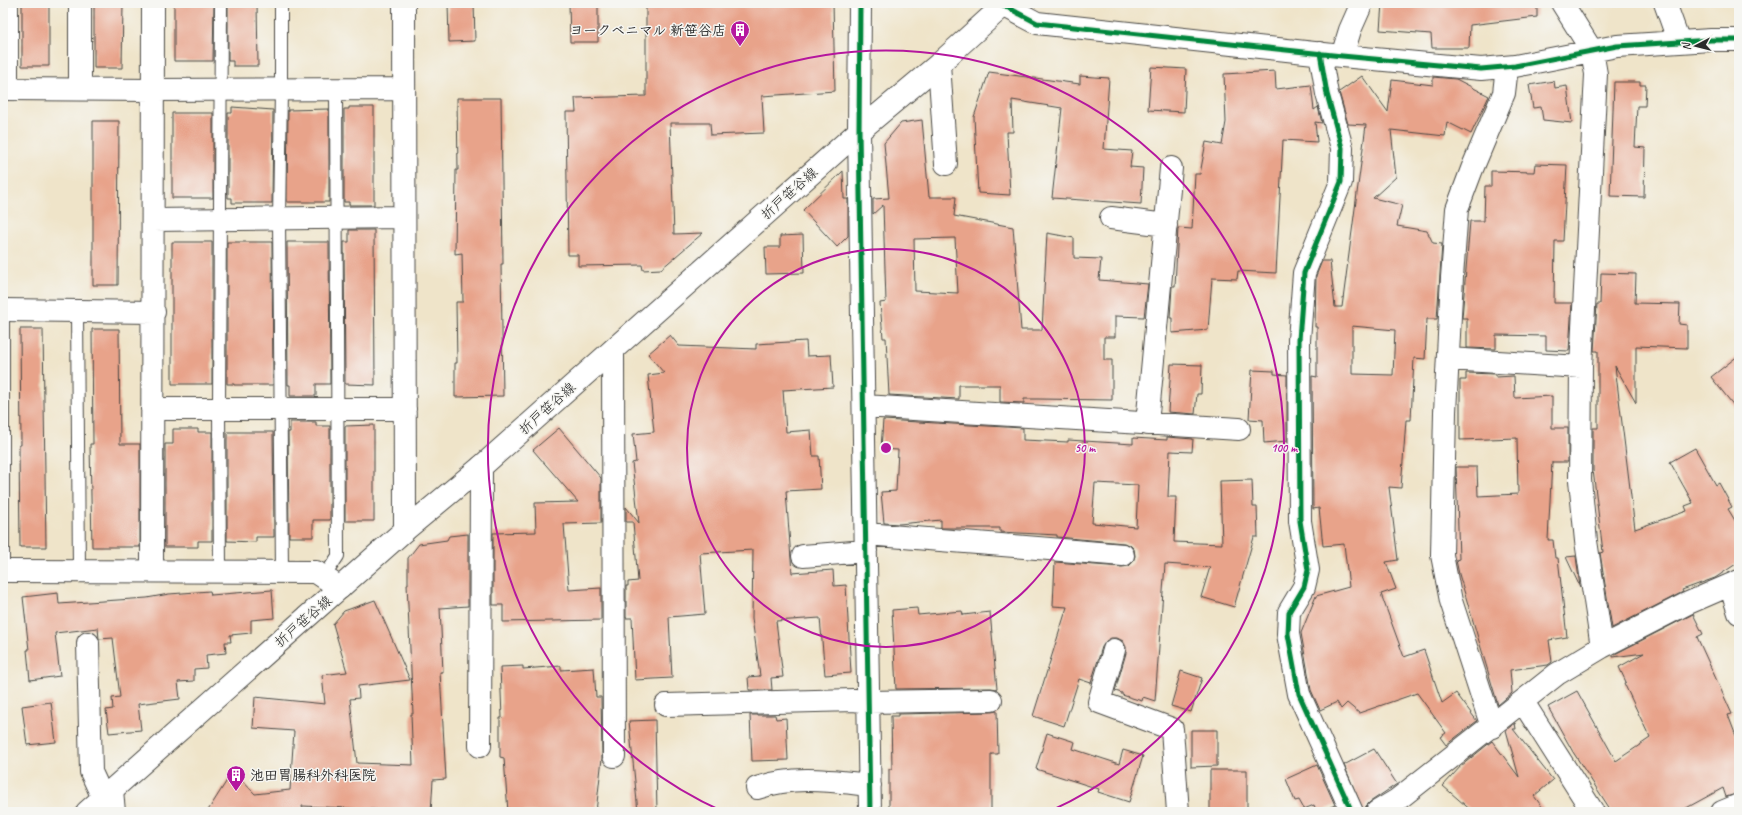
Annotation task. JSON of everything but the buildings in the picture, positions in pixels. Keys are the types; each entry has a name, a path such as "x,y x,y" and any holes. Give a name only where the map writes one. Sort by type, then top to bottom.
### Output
{"street":[{"path":"7,3 5,88 153,90 404,89"},
{"path":"80,3 80,88"},
{"path":"152,571 152,409 154,312 153,3"},
{"path":"404,3 405,530"},
{"path":"860,3 859,131 870,812"},
{"path":"1342,56 1350,30 1362,3"},
{"path":"1562,3 1592,51 1596,74 1581,367 1580,480 1586,541 1602,646"},
{"path":"1665,3 1679,42"},
{"path":"1004,4 1037,23 1342,56 1481,69 1515,66 1617,46 1711,40 1739,40"},
{"name":"折戸笹谷線","path":"104,803 332,583 405,530 481,467 859,131 939,64 1004,4"},
{"path":"1320,53 1327,94 1342,148 1341,182 1304,273 1299,340 1300,521 1308,570 1304,587 1289,612 1288,634 1299,694 1352,812"},
{"path":"939,64 946,164"},
{"path":"1492,727 1451,601 1442,555 1445,412 1457,209 1504,93 1507,66"},
{"path":"1147,424 1172,168"},
{"path":"153,220 404,217"},
{"path":"1111,218 1166,225"},
{"path":"3,310 154,312"},
{"path":"613,350 614,756"},
{"path":"1448,359 1581,367"},
{"path":"864,406 1239,429"},
{"path":"152,409 405,409"},
{"path":"480,746 481,467"},
{"path":"803,556 866,543 1123,555"},
{"path":"3,571 316,572 332,583"},
{"path":"1377,812 1397,800 1492,727 1557,674 1602,646 1686,604 1734,583 1739,613"},
{"path":"88,643 91,772 104,803"},
{"path":"1114,650 1099,702 1172,729 1178,812"},
{"path":"666,705 854,700 868,702 991,700"},
{"path":"1523,702 1593,812"},
{"path":"757,788 772,783 810,779 870,785"},
{"path":"1722,812 1739,805"}],"lane":[{"path":"220,571 219,219 221,3"},
{"path":"281,3 279,219 282,572"},
{"path":"332,583 338,556 338,218 336,89"},
{"path":"3,310 3,571"},
{"path":"76,311 79,571"}],"cycle path":[{"path":"860,3 859,131 870,812"},
{"path":"1003,5 1037,23 1342,56 1481,69 1515,66 1617,46 1711,40 1739,40"},
{"path":"1320,53 1327,94 1342,148 1341,182 1304,273 1299,340 1300,521 1308,570 1304,587 1289,612 1288,634 1299,694 1352,812"}],"place":[{"name":"ヨークベニマル 新笹谷店","path":"740,47"},
{"name":"池田胃腸科外科医院","path":"236,792"}]}
